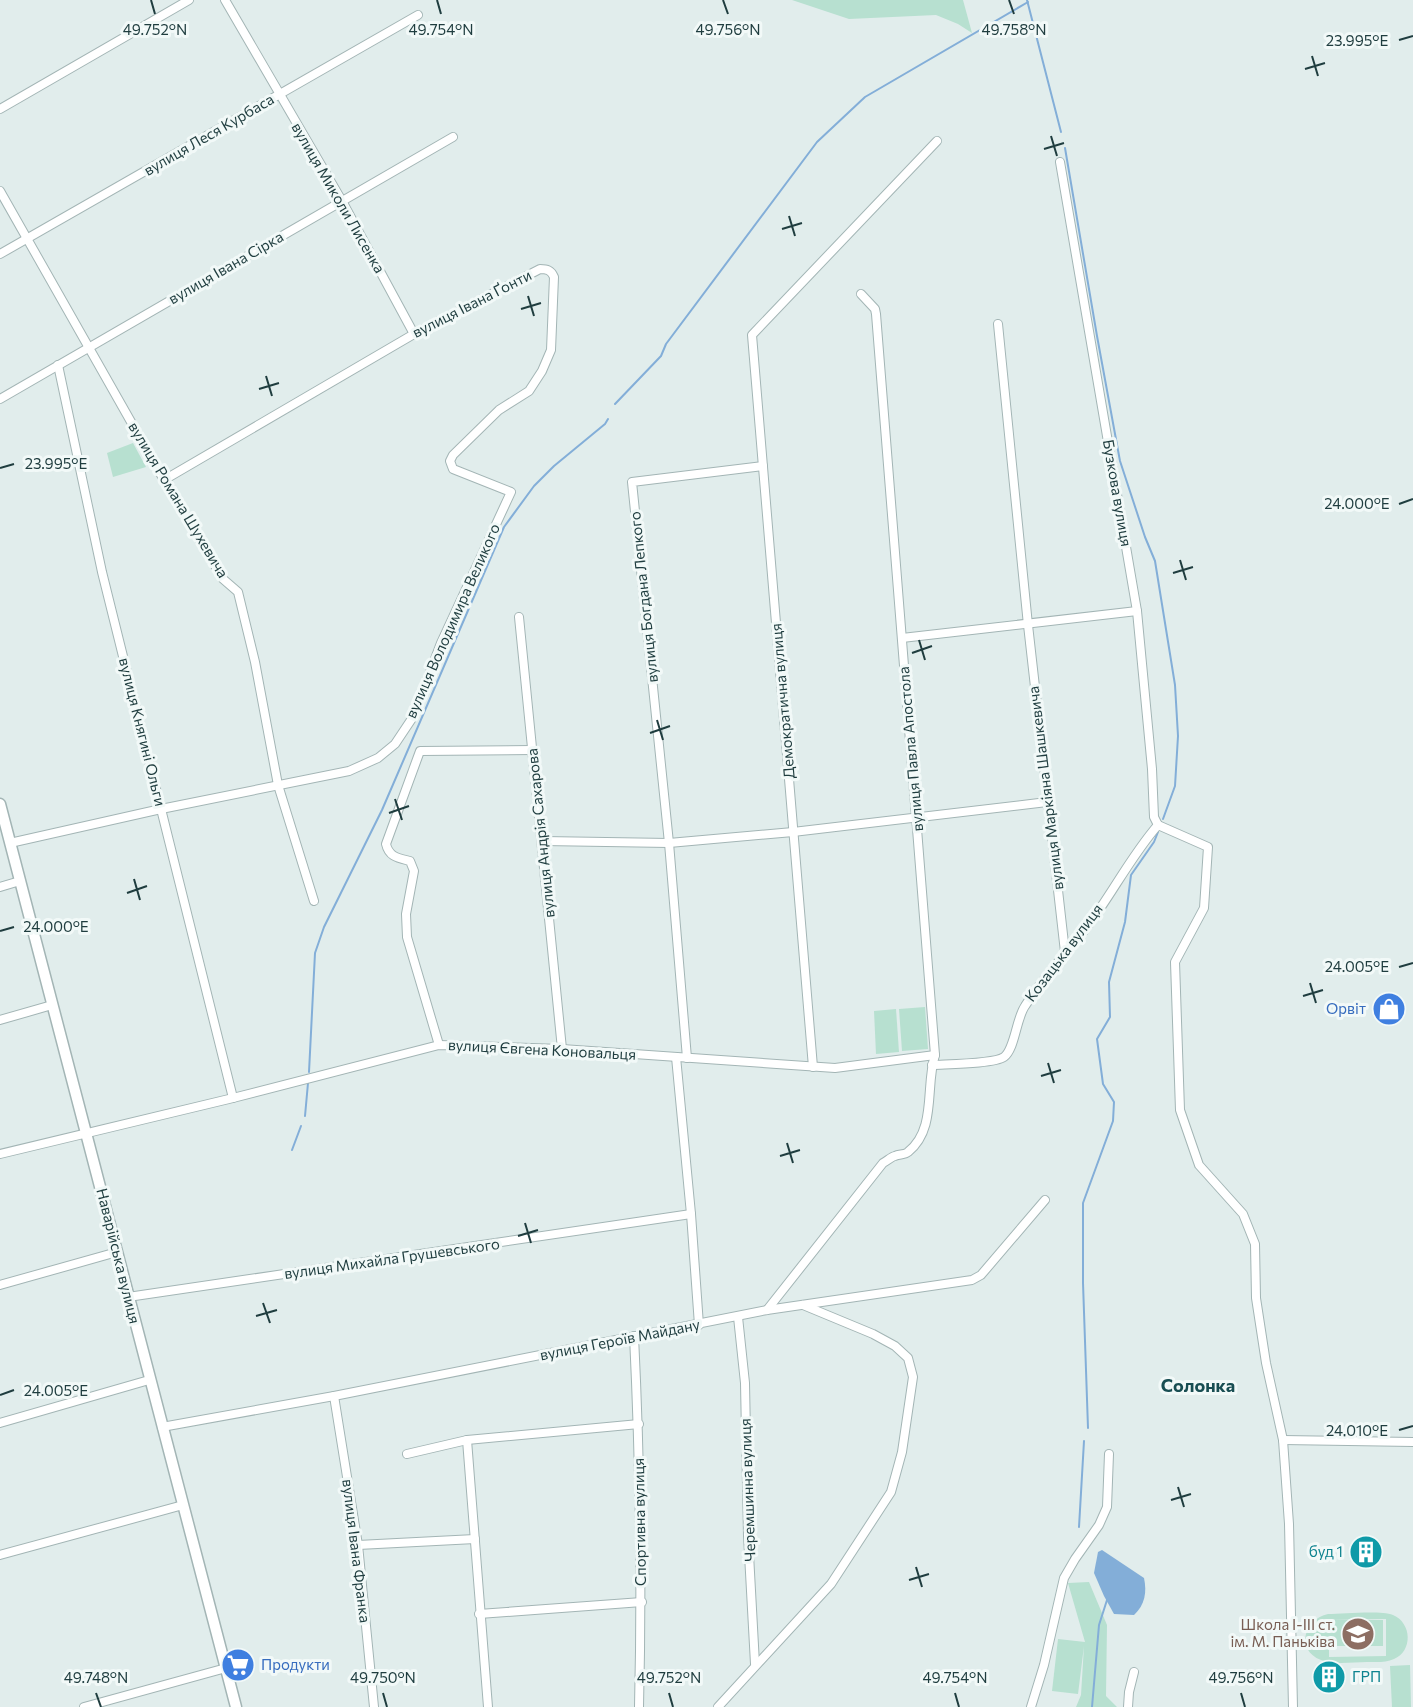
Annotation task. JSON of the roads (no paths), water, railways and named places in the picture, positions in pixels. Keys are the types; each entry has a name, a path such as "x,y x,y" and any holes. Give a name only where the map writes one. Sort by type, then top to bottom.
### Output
{"street":[{"path":"0,109 189,0"},
{"name":"вулиця Миколи Лисенка","path":"225,0 342,201 414,334"},
{"name":"вулиця Леся Курбаса","path":"0,254 418,15"},
{"name":"вулиця Івана Сірка","path":"0,399 453,137"},
{"name":"Демократична вулиця","path":"813,1067 752,334 937,141"},
{"name":"Бузкова вулиця","path":"1060,162 1137,612 1152,769 1154,817 1158,825"},
{"name":"вулиця Романа Шухевича","path":"0,191 164,480 223,579 238,592 255,662 278,785 314,901"},
{"name":"вулиця Івана Ґонти","path":"164,480 414,334 540,269 546,269 552,272 554,277 551,350 542,371 529,391 499,410 450,460 453,469 511,492"},
{"name":"вулиця Павла Апостола","path":"767,1310 883,1163 894,1156 907,1153 922,1136 928,1112 935,1055 876,314 875,309 861,294"},
{"name":"вулиця Маркіяна Шашкевича","path":"998,324 1028,625 1065,952"},
{"name":"вулиця Княгині Ольги","path":"58,366 102,572 233,1098"},
{"name":"вулиця Богдана Лепкого","path":"687,1058 669,843 632,482 763,466"},
{"name":"вулиця Володимира Великого","path":"10,843 161,809 349,771 378,758 395,744 413,717 441,644 511,492"},
{"path":"902,638 1137,612"},
{"name":"вулиця Андрія Сахарова","path":"519,616 562,1049"},
{"path":"439,1045 407,937 406,914 414,871 410,861 393,856 387,851 386,844 420,751 533,750"},
{"path":"543,841 669,843 793,832 1047,802"},
{"name":"Наварійська вулиця","path":"0,804 236,1707"},
{"path":"1158,825 1208,847 1204,908 1174,962 1180,1110 1199,1165 1243,1215 1255,1244 1256,1298 1266,1363 1283,1440 1289,1524 1293,1707"},
{"name":"Козацька вулиця","path":"932,1065 1004,1058 1010,1051 1023,1008 1087,927 1143,843 1158,825"},
{"path":"0,887 20,881"},
{"path":"0,1020 52,1005"},
{"name":"вулиця Євгена Коновальця","path":"0,1154 439,1045 562,1049 835,1068 935,1055"},
{"path":"676,1057 699,1325"},
{"name":"вулиця Героїв Майдану","path":"162,1427 334,1396 767,1310 972,1280 981,1275 1046,1200"},
{"name":"вулиця Михайла Грушевського","path":"128,1297 691,1214"},
{"path":"0,1285 117,1252"},
{"path":"718,1707 755,1664 796,1624 831,1584 891,1492 902,1452 913,1377 908,1358 895,1346 873,1334 801,1305"},
{"name":"Черемшинна вулиця","path":"738,1317 745,1383 748,1536 755,1664"},
{"name":"Спортивна вулиця","path":"634,1336 639,1424 642,1602 639,1707"},
{"path":"0,1422 150,1380"},
{"name":"вулиця Івана Франка","path":"334,1396 358,1545 374,1707"},
{"path":"407,1454 467,1440 639,1424"},
{"path":"467,1440 488,1707"},
{"path":"1283,1440 1413,1442"},
{"path":"1031,1707 1044,1665 1064,1578 1100,1525 1107,1507 1108,1454"},
{"path":"0,1555 183,1505"},
{"path":"358,1545 475,1539"},
{"path":"480,1614 642,1602"},
{"path":"84,1707 226,1668"},
{"path":"1128,1707 1128,1692 1134,1672"}],"water":[{"path":"1102,1550 1144,1578 1144,1598 1141,1607 1134,1615 1114,1614 1104,1596 1094,1573 1098,1552"}],"waterway":[{"path":"1027,0 1061,132"},
{"path":"615,404 661,356 666,344 817,142 865,97 1028,2"},
{"path":"1065,148 1120,461 1155,561 1175,685 1178,736 1175,786 1163,819"},
{"path":"309,1072 315,953 324,927 382,810 504,527 534,486 608,419"},
{"path":"1088,1428 1083,1203 1113,1121 1114,1102 1103,1084 1097,1039 1110,1017 1109,982 1125,922 1131,875 1154,842 1158,832"},
{"path":"305,1116 308,1083"},
{"path":"292,1150 301,1126"},
{"path":"1079,1527 1084,1441"},
{"path":"1092,1707 1099,1625 1107,1600"}],"place":[{"name":"Орвіт","path":"1389,1009"},
{"name":"буд 1","path":"1366,1552"},
{"name":"Школа І-ІІІ ст. ім. М. Паньківа","path":"1358,1634"},
{"name":"Продукти","path":"238,1665"},
{"name":"ГРП","path":"1329,1677"}],"district":[{"name":"Солонка","path":"1198,1386"}]}
